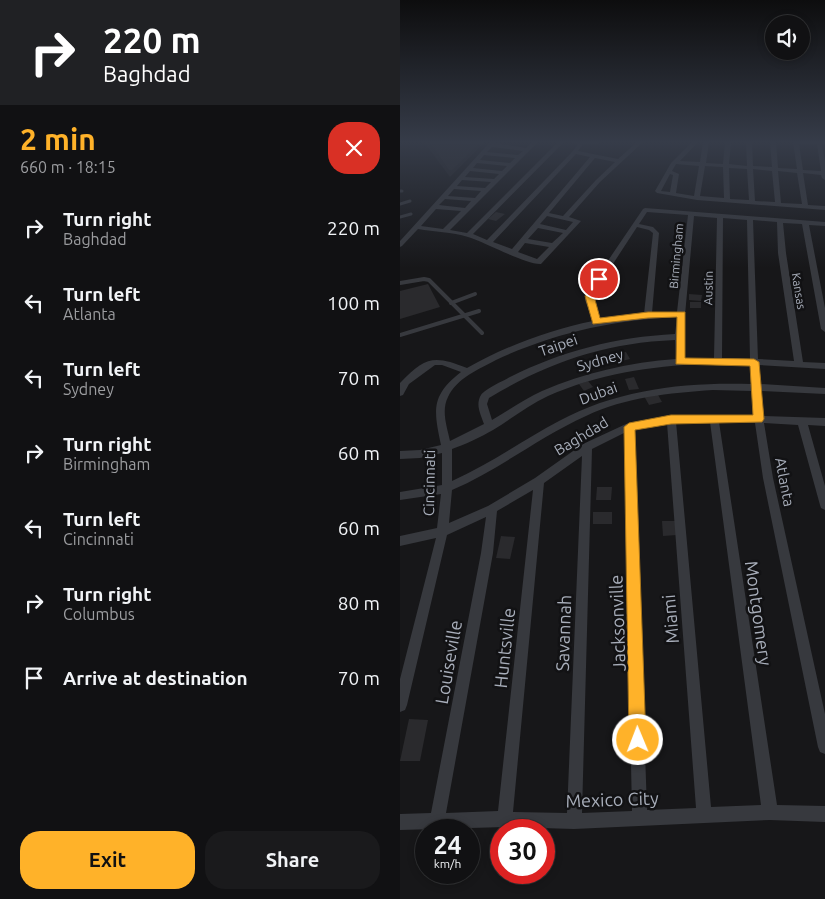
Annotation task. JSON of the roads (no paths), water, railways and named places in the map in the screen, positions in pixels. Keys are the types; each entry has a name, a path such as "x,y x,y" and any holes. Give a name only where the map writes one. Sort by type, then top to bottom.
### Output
{"street":[{"path":"400,245 455,184"},
{"path":"446,230 493,184"},
{"path":"469,235 520,184"},
{"path":"489,242 544,184"},
{"path":"512,253 570,184"},
{"path":"566,217 595,184"},
{"path":"662,184 658,191 662,194 825,208"},
{"path":"672,195 674,184"},
{"path":"696,198 699,184"},
{"path":"727,184 727,200"},
{"path":"750,184 752,202"},
{"path":"776,184 778,204"},
{"path":"801,184 805,206"},
{"path":"453,187 486,190"},
{"path":"444,198 476,200"},
{"path":"435,207 466,210"},
{"path":"597,322 589,300 590,293 645,210 825,224"},
{"path":"417,227 469,235 538,262 578,221 545,214"},
{"name":"Birmingham","path":"680,361 679,337 691,214"},
{"name":"Austin","path":"718,361 720,216"},
{"name":"Atlanta","path":"750,218 754,362 759,419 768,478 825,747"},
{"name":"Kansas","path":"780,221 782,252 799,364"},
{"path":"805,223 825,329"},
{"path":"535,225 568,232"},
{"path":"636,225 651,228 656,233 648,315"},
{"path":"524,240 555,246"},
{"name":"Cincinnati","path":"400,705 444,531 447,449 439,416 444,396 467,371 531,341 574,326 648,315 682,314"},
{"name":"Taipei","path":"490,427 482,404 485,396 543,363 575,352 605,346 642,339 679,337"},
{"name":"Sydney","path":"400,455 447,449 490,427 544,395 628,366 680,361 718,361 825,366"},
{"path":"400,392 403,384 428,363 442,362 467,371"},
{"name":"Dubai","path":"400,496 447,488 495,465 561,424 602,405 655,391 700,388 756,388 825,391"},
{"name":"Baghdad","path":"400,541 444,531 492,509 538,481 587,447 629,427 671,420 714,418 825,422"},
{"name":"Montgomery","path":"714,418 770,812"},
{"name":"Miami","path":"671,420 704,815"},
{"path":"802,421 825,505"},
{"name":"Jacksonville","path":"629,427 640,819"},
{"name":"Savannah","path":"574,821 587,447"},
{"name":"Huntsville","path":"505,819 538,481"},
{"name":"Louiseville","path":"438,819 487,554 492,509"},
{"name":"Mexico City","path":"555,820 640,819 770,812 825,814"},
{"name":"Mexico City","path":"400,822 415,822"}],"lane":[{"path":"400,204 410,201"},
{"path":"400,217 411,214"},
{"path":"400,284 424,279 429,280 482,333"},
{"path":"451,303 475,294"},
{"path":"400,335 479,312"}]}
